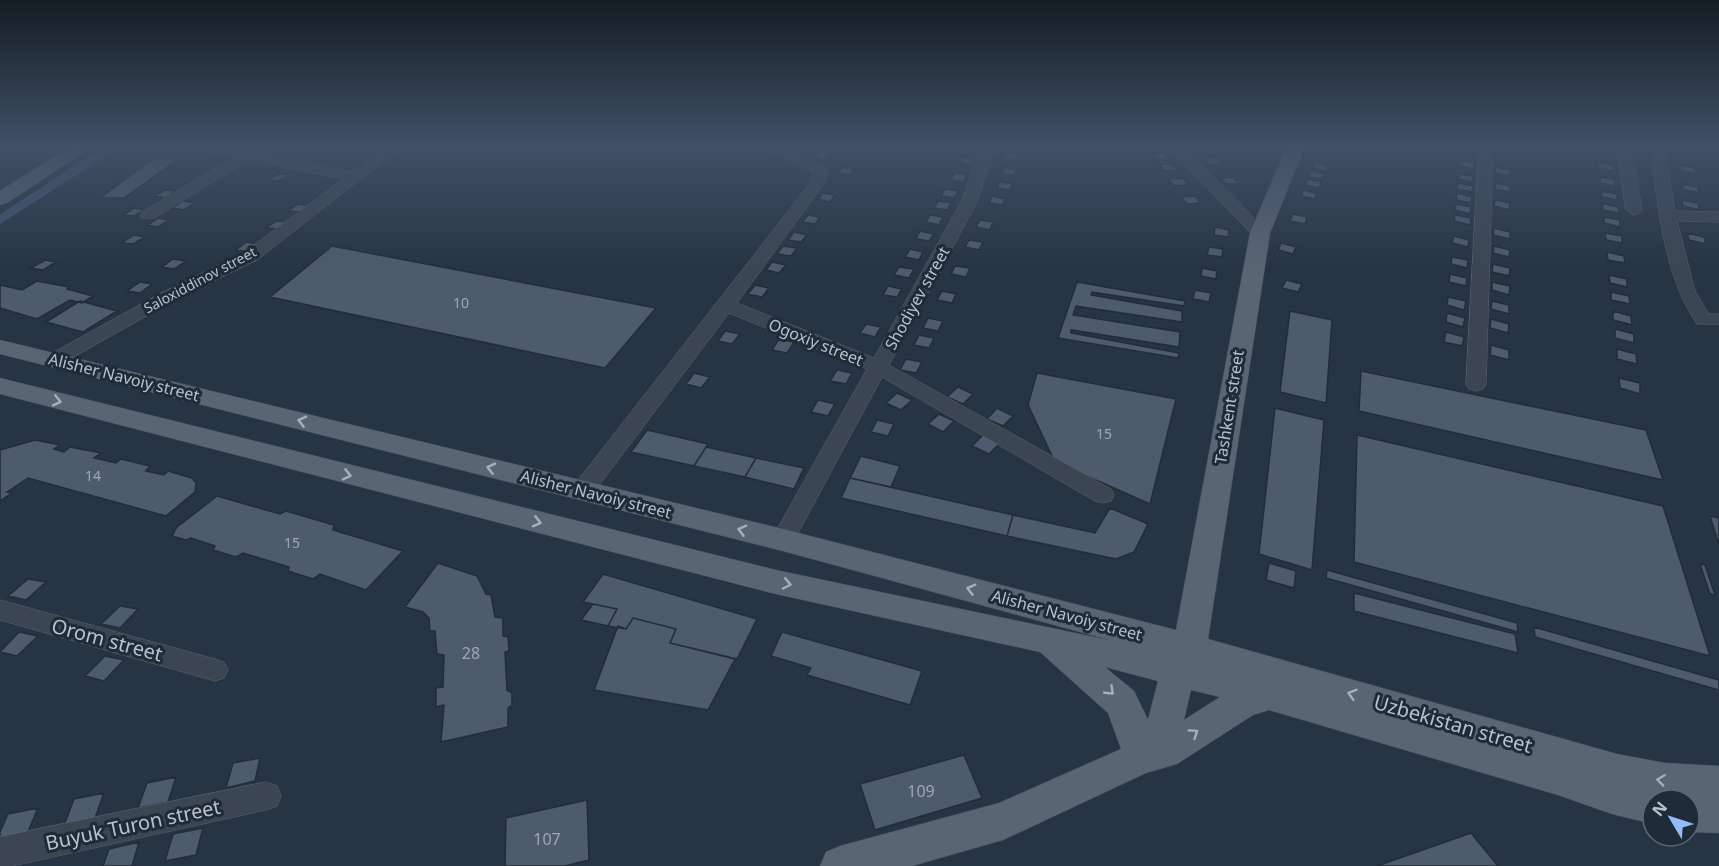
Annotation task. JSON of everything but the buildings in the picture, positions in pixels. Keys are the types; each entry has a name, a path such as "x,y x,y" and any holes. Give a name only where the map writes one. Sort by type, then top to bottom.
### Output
{"main road":[{"path":"0,199 20,186"},
{"name":"Tashkent street","path":"1142,757 1157,742 1164,730 1184,660 1260,233 1279,186"},
{"name":"Alisher Navoiy street","path":"0,347 783,540 1184,660"},
{"name":"Alisher Navoiy street","path":"3,390 212,440 776,582 1049,640 1184,660"},
{"path":"212,440 250,408"},
{"path":"1049,640 1120,702 1128,715 1142,757"},
{"name":"Uzbekistan street","path":"1184,660 1269,695 1558,777 1612,796 1641,803"},
{"name":"Uzbekistan street","path":"1184,660 1617,772 1665,781 1719,784"},
{"path":"840,866 1003,821 1142,757 1164,752 1243,702 1269,695"},
{"path":"1701,813 1719,814"}],"street":[{"path":"148,215 195,186"},
{"name":"Saloxiddinov street","path":"54,360 167,297 251,256 343,186"},
{"path":"583,490 815,186"},
{"name":"Shodiyev street","path":"783,540 969,202 975,186"},
{"path":"1215,186 1260,233"},
{"path":"1476,384 1484,186"},
{"path":"1630,186 1634,210"},
{"path":"1663,186 1686,291 1703,320 1719,319"},
{"path":"1668,216 1719,218"},
{"name":"Ogoxiy street","path":"726,305 879,367 1103,495"},
{"name":"Orom street","path":"0,610 215,669"},
{"name":"Buyuk Turon street","path":"0,854 266,796"}],"waterway":[{"path":"0,220 53,186"}]}
